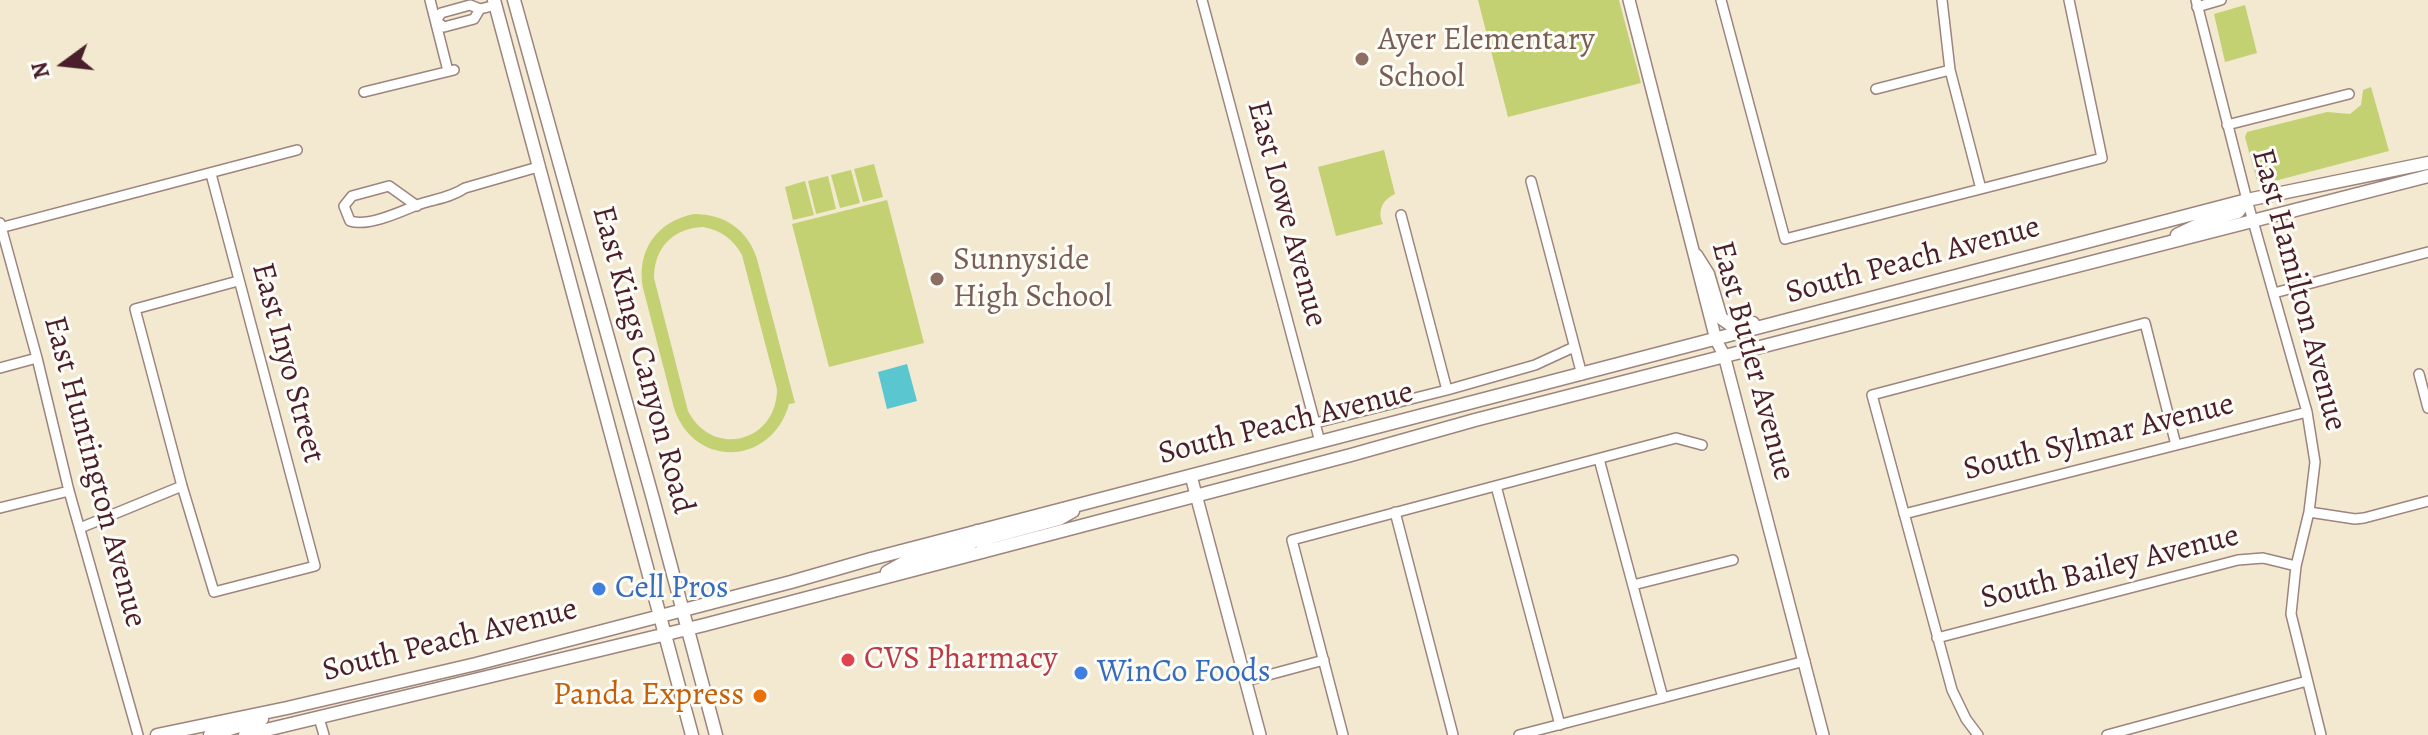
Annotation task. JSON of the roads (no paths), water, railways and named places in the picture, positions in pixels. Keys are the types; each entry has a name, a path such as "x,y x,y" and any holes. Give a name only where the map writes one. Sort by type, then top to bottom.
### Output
{"main road":[{"name":"East Kings Canyon Road","path":"514,0 716,735"},
{"name":"East Kings Canyon Road","path":"495,2 692,735"},
{"name":"South Peach Avenue","path":"157,735 476,664 2247,200 2428,163"},
{"name":"South Peach Avenue","path":"245,735 689,629 1724,355 2428,176"},
{"path":"2114,256 2238,212 2247,200"},
{"path":"1696,255 1708,274 1721,318 1725,322 1740,325 1795,318"},
{"path":"1262,477 1266,471 1314,456 1320,451 1320,442"},
{"path":"982,552 983,543 988,538 1059,519 1090,502"},
{"path":"870,581 905,562 968,545 975,540 977,531"},
{"path":"405,698 420,686 469,673 476,664"},
{"path":"319,718 326,708 381,694 417,678"},
{"path":"210,735 251,724 287,708"}],"street":[{"path":"364,92 451,70 430,0"},
{"name":"East Lowe Avenue","path":"1202,0 1320,442"},
{"name":"East Butler Avenue","path":"1629,0 1716,340 1724,355 1823,735"},
{"path":"1721,0 1785,239 2102,158 2069,0"},
{"path":"1942,0 1950,70 1981,189"},
{"path":"2196,3 2221,0"},
{"path":"436,21 441,13 470,5 480,9 495,2"},
{"name":"East Hamilton Avenue","path":"2196,3 2307,412 2315,462 2309,512 2296,566 2291,614 2321,735"},
{"path":"1876,89 1950,70"},
{"path":"2227,125 2349,94"},
{"path":"0,226 297,150"},
{"path":"417,206 389,186 352,196 344,206 350,221 358,223 405,212 455,195 465,188 538,167"},
{"name":"East Inyo Street","path":"182,486 214,592 315,566 211,174"},
{"path":"1531,181 1582,375"},
{"path":"1401,215 1447,390"},
{"name":"East Huntington Avenue","path":"0,226 37,358 69,491 138,735"},
{"path":"2274,293 2428,252"},
{"path":"80,528 182,486 135,309 238,281"},
{"path":"1978,735 1952,690 1872,395 2145,323 2176,445"},
{"name":"South Peach Avenue","path":"1315,423 1535,365 1574,347"},
{"path":"0,368 37,358"},
{"path":"2419,374 2428,408"},
{"name":"South Sylmar Avenue","path":"1904,514 2307,412"},
{"path":"1343,735 1292,540 1676,438 1702,445"},
{"path":"1599,459 1663,698"},
{"path":"1191,476 1260,735"},
{"path":"1496,486 1560,725"},
{"path":"0,508 69,491"},
{"path":"2309,512 2355,519 2428,501"},
{"path":"1395,512 1453,735"},
{"name":"South Bailey Avenue","path":"1937,638 2238,560 2263,558 2296,566"},
{"path":"1633,585 1733,560"},
{"path":"1246,681 1324,660"},
{"path":"1519,735 1805,661"},
{"path":"2107,735 2307,681"},
{"path":"319,718 324,735"}],"water":[{"path":"907,364 917,401 887,409 878,372"}],"place":[{"name":"Ayer Elementary School","path":"1362,59"},
{"name":"Sunnyside High School","path":"937,279"},
{"name":"Cell Pros","path":"599,589"},
{"name":"CVS Pharmacy","path":"848,660"},
{"name":"WinCo Foods","path":"1081,673"},
{"name":"Panda Express","path":"760,696"}]}
